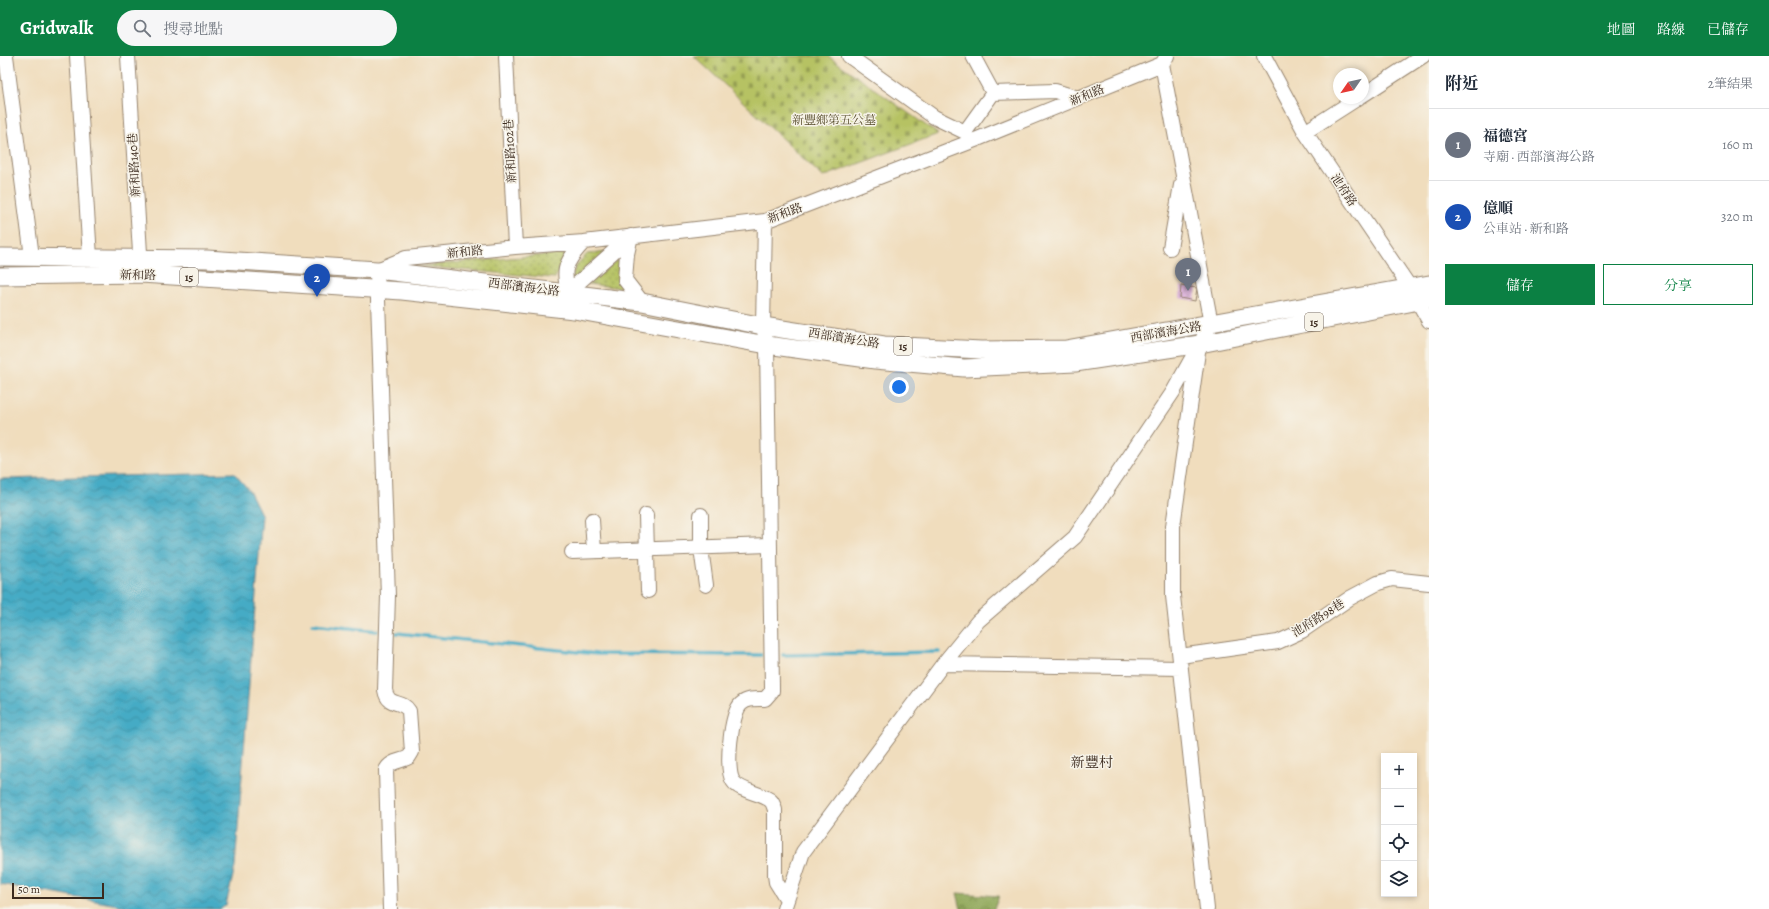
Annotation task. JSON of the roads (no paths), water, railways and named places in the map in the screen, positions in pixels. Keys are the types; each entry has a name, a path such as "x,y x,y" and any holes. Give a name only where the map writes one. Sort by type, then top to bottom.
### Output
{"main road":[{"name":"新和路","path":"0,257 90,257 140,266 377,288"},
{"name":"新和路","path":"0,276 140,266 207,259 377,270"},
{"name":"西部濱海公路","path":"377,270 642,302 763,326 884,345 981,350 1066,349 1210,324 1409,286 1429,284"},
{"name":"西部濱海公路","path":"377,288 574,310 767,345 875,360 964,368 1075,363 1200,344 1423,300"}],"street":[{"path":"6,56 32,257"},
{"path":"78,56 90,257"},
{"name":"新和路140巷","path":"128,56 140,266"},
{"name":"新和路102巷","path":"506,56 515,247"},
{"path":"849,56 934,117 970,136 993,93"},
{"path":"973,56 993,93"},
{"name":"池府路","path":"1264,56 1305,132 1409,286 1423,300 1429,321"},
{"path":"1369,91 1423,56"},
{"path":"785,904 803,852 943,664 978,621 1075,537 1173,392 1210,324 1182,175 1164,60"},
{"name":"新和路","path":"377,270 406,258 584,242 765,221 970,136 1078,98 1164,60"},
{"path":"993,93 1055,91 1078,98"},
{"path":"1305,132 1349,104"},
{"path":"1170,248 1182,175"},
{"path":"765,221 763,326 767,345 772,691 765,699 750,699 741,704 737,710 729,750 728,764 730,775 734,783 771,801 775,810 775,875 776,882 785,904"},
{"path":"541,306 568,292 631,236"},
{"path":"631,236 627,254 626,280 642,302"},
{"path":"574,310 564,280 567,265 575,252 584,242"},
{"path":"377,270 388,596 385,690 388,699 392,702 404,705 409,711 412,752 406,759 391,764 386,770 390,909"},
{"path":"1200,344 1173,526 1173,596 1207,909"},
{"path":"646,515 648,591"},
{"path":"701,515 701,548 706,585"},
{"path":"592,520 594,551"},
{"path":"572,552 770,545"},
{"name":"池府路98巷","path":"943,664 1180,662 1278,642 1302,631 1350,598 1378,583 1392,579 1429,583"}],"water":[{"path":"234,473 249,490 262,516 235,867 226,905 221,909 140,909 0,884 0,479"}],"waterway":[{"path":"313,624 377,631"},
{"path":"397,633 597,654 761,655"},
{"path":"783,655 939,652"}],"place":[{"name":"福德宮","path":"1188,291"},
{"name":"億順","path":"317,297"}],"district":[{"name":"新豐村","path":"1092,762"}],"park label":[{"name":"新豐鄉第五公墓","path":"834,120"}]}
